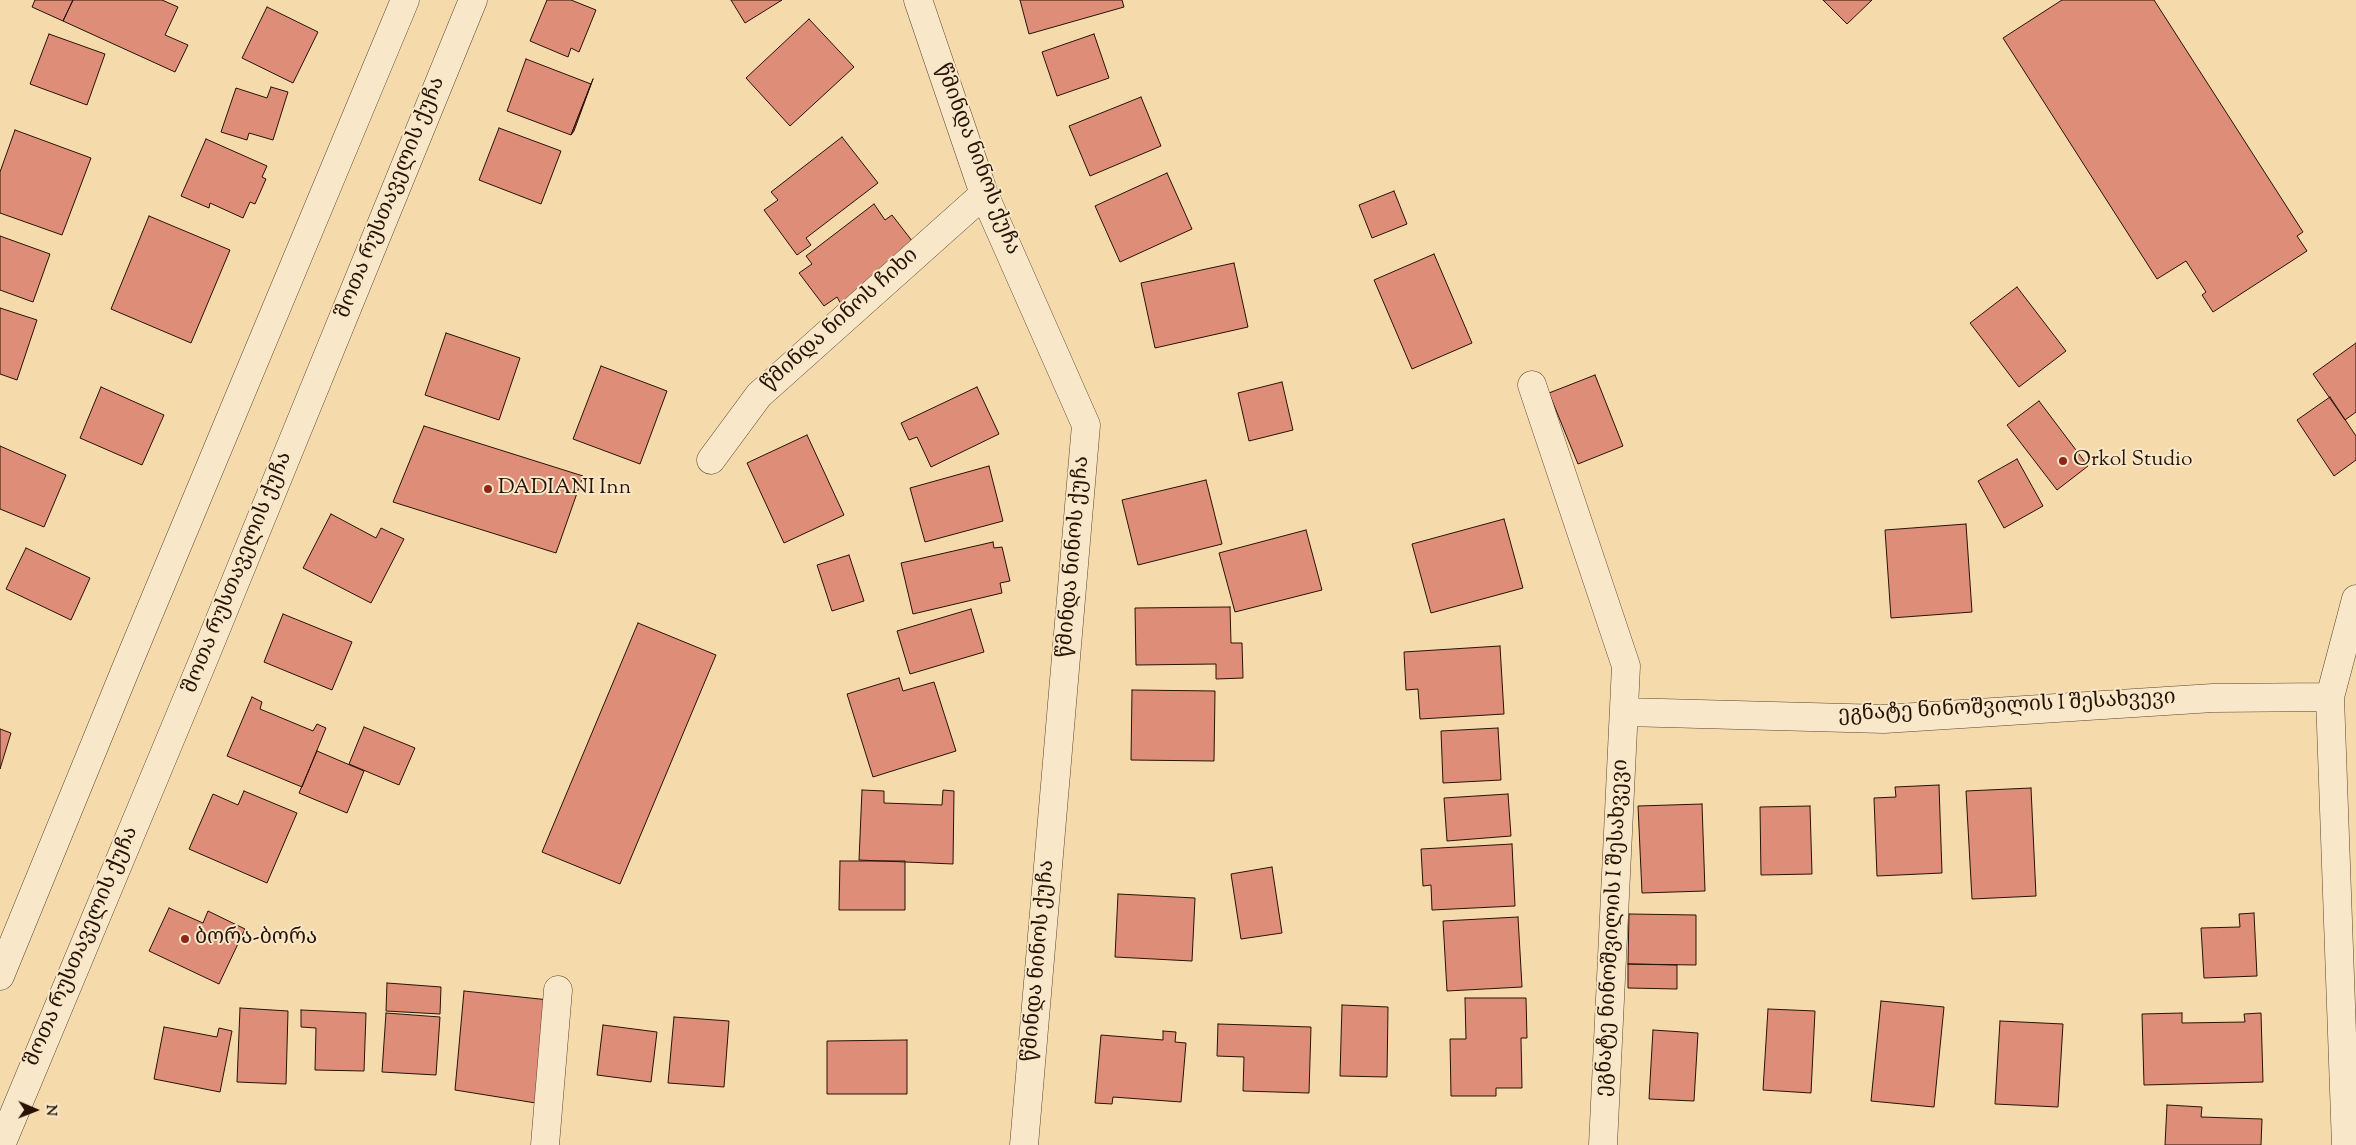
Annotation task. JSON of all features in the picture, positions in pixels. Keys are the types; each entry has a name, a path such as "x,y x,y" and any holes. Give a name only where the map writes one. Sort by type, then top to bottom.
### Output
{"street":[{"path":"0,976 405,0"},
{"name":"შოთა რუსთაველის ქუჩა","path":"1,1145 205,656 473,0"},
{"name":"წმინდა ნინოს ქუჩა","path":"918,0 984,194 1086,425 1024,1145"},
{"name":"წმინდა ნინოს ჩიხი","path":"711,460 759,395 984,194"},
{"name":"ეგნატე ნინოშვილის I შესახვევი","path":"1532,386 1626,666 1603,1145"},
{"path":"2346,1145 2330,697 2356,599"},
{"name":"ეგნატე ნინოშვილის I შესახვევი","path":"1625,712 1884,719 2213,698 2330,697"},
{"path":"545,1145 558,990"}],"building":[{"path":"35,0 73,0 63,21 32,7"},
{"path":"73,0 162,0 178,7 165,35 188,45 175,72 63,21"},
{"path":"547,0 571,0 596,10 579,52 571,48 568,57 530,41"},
{"path":"731,0 782,0 745,23"},
{"path":"1020,0 1122,0 1124,7 1029,34"},
{"path":"1823,0 1872,0 1847,24"},
{"path":"2062,0 2154,0 2303,232 2297,236 2307,251 2213,312 2202,295 2206,292 2186,261 2157,279 2003,38"},
{"path":"267,7 318,32 293,83 242,58"},
{"path":"809,19 854,67 790,126 746,78"},
{"path":"49,34 105,54 87,105 30,84"},
{"path":"1094,34 1109,78 1057,96 1042,52"},
{"path":"526,59 591,84 571,135 507,111"},
{"path":"593,79 574,131 571,135 591,84"},
{"path":"271,87 288,92 273,140 249,133 247,140 221,132 236,88 267,98"},
{"path":"1141,97 1161,146 1090,176 1069,126"},
{"path":"499,128 561,151 541,204 479,180"},
{"path":"15,130 91,158 62,235 0,213 0,172"},
{"path":"842,137 878,183 806,238 811,245 797,255 764,210 778,200 771,192"},
{"path":"206,139 267,166 262,177 266,179 255,204 250,202 243,218 210,203 209,208 181,196"},
{"path":"1167,173 1192,229 1120,262 1095,206"},
{"path":"1394,191 1407,224 1372,238 1359,205"},
{"path":"874,204 885,220 892,215 916,246 841,304 837,297 824,306 799,273 812,264 806,256"},
{"path":"149,216 230,250 191,343 111,309"},
{"path":"0,236 50,254 33,302 0,290"},
{"path":"1434,254 1472,343 1412,369 1374,280"},
{"path":"1234,263 1248,327 1155,348 1141,283"},
{"path":"2017,287 2066,351 2019,387 1970,323"},
{"path":"0,308 37,320 17,380 0,374"},
{"path":"446,333 520,358 499,420 425,395"},
{"path":"2356,343 2356,412 2345,420 2313,374"},
{"path":"601,366 667,391 640,464 573,439"},
{"path":"1595,375 1623,446 1578,464 1549,393"},
{"path":"1282,382 1293,430 1249,441 1238,393"},
{"path":"101,387 164,415 142,465 80,438"},
{"path":"977,387 999,434 931,467 917,437 909,440 901,423"},
{"path":"2330,397 2356,436 2356,460 2334,476 2297,420"},
{"path":"2039,401 2088,466 2057,490 2007,425"},
{"name":"DADIANI Inn","path":"424,426 583,476 556,553 393,502"},
{"path":"807,435 844,515 784,543 747,463"},
{"path":"0,446 66,475 44,527 0,509"},
{"path":"2017,459 2043,506 2004,528 1978,481"},
{"path":"989,466 1003,521 925,542 910,488"},
{"path":"1206,480 1222,544 1138,565 1122,500"},
{"path":"331,514 376,538 381,528 404,539 371,603 303,568"},
{"path":"1504,519 1523,588 1431,613 1412,544"},
{"path":"1966,524 1972,612 1891,618 1885,530"},
{"path":"1306,530 1322,590 1235,612 1219,553"},
{"path":"993,542 994,548 1002,547 1010,581 1000,583 1002,593 913,614 901,563"},
{"path":"26,548 90,578 71,620 6,589"},
{"path":"849,555 864,601 832,611 817,565"},
{"path":"1230,607 1231,643 1242,643 1243,678 1216,679 1216,664 1136,665 1135,608"},
{"path":"971,609 984,652 910,674 897,631"},
{"path":"283,614 352,642 332,690 264,662"},
{"path":"638,623 716,655 620,884 542,852"},
{"path":"1500,646 1504,714 1420,719 1418,689 1406,690 1404,652"},
{"path":"899,678 903,691 934,682 956,751 873,777 847,694"},
{"path":"1132,690 1215,691 1214,761 1131,760"},
{"path":"252,697 262,702 260,709 313,731 317,724 326,728 302,787 227,756"},
{"path":"364,727 415,748 399,785 349,764"},
{"path":"1498,728 1501,780 1443,783 1441,731"},
{"path":"0,729 11,733 0,769"},
{"path":"317,751 364,771 347,813 299,793"},
{"path":"1939,785 1942,873 1877,876 1874,798 1896,797 1895,787"},
{"path":"2031,788 2036,896 1972,899 1966,791"},
{"path":"862,790 884,791 884,803 942,805 943,790 954,791 953,864 859,860"},
{"path":"244,791 297,813 267,883 189,849 213,794 238,805"},
{"path":"1508,794 1511,836 1447,841 1444,798"},
{"path":"1702,804 1705,891 1642,893 1638,806"},
{"path":"1810,806 1812,874 1761,875 1760,807"},
{"path":"1512,844 1515,906 1432,910 1431,885 1423,886 1421,849"},
{"path":"840,861 905,861 905,910 839,910"},
{"path":"1272,867 1282,933 1241,939 1231,874"},
{"path":"1118,894 1195,898 1192,961 1115,957"},
{"path":"169,908 203,923 208,911 245,929 219,984 149,951"},
{"path":"2254,913 2257,976 2204,978 2201,928 2240,927 2239,914"},
{"path":"1629,914 1696,915 1696,965 1628,964"},
{"path":"1518,917 1522,987 1447,991 1443,921"},
{"path":"1628,964 1677,965 1677,989 1628,988"},
{"path":"387,983 441,987 440,1014 386,1011"},
{"path":"464,991 549,1000 542,1104 455,1090"},
{"path":"1465,998 1526,998 1527,1038 1521,1038 1522,1088 1496,1088 1496,1096 1451,1096 1450,1039 1466,1039"},
{"path":"1881,1001 1944,1007 1934,1107 1871,1101"},
{"path":"1342,1005 1388,1007 1387,1077 1340,1076"},
{"path":"240,1008 288,1011 286,1084 237,1082"},
{"path":"1768,1009 1815,1011 1811,1093 1763,1090"},
{"path":"301,1010 366,1013 364,1071 315,1070 316,1028 301,1027"},
{"path":"386,1013 440,1017 436,1075 382,1072"},
{"path":"2182,1013 2182,1023 2245,1022 2244,1014 2261,1013 2263,1082 2144,1085 2142,1014"},
{"path":"674,1017 729,1021 724,1087 668,1083"},
{"path":"2000,1021 2063,1024 2058,1107 1995,1104"},
{"path":"1218,1024 1311,1027 1309,1093 1243,1091 1244,1057 1217,1056"},
{"path":"603,1025 657,1032 651,1082 597,1075"},
{"path":"164,1027 217,1037 219,1028 232,1031 220,1092 154,1079"},
{"path":"1653,1030 1698,1033 1694,1101 1649,1099"},
{"path":"1163,1031 1176,1032 1175,1042 1186,1043 1181,1102 1113,1097 1112,1104 1095,1103 1101,1035 1163,1040"},
{"path":"907,1040 907,1094 827,1094 827,1041"},
{"path":"2167,1105 2202,1107 2201,1117 2262,1119 2261,1145 2165,1145"}],"place":[{"name":"Orkol Studio","path":"2063,461"},
{"name":"DADIANI Inn","path":"488,489"},
{"name":"ბორა-ბორა","path":"185,939"}]}
